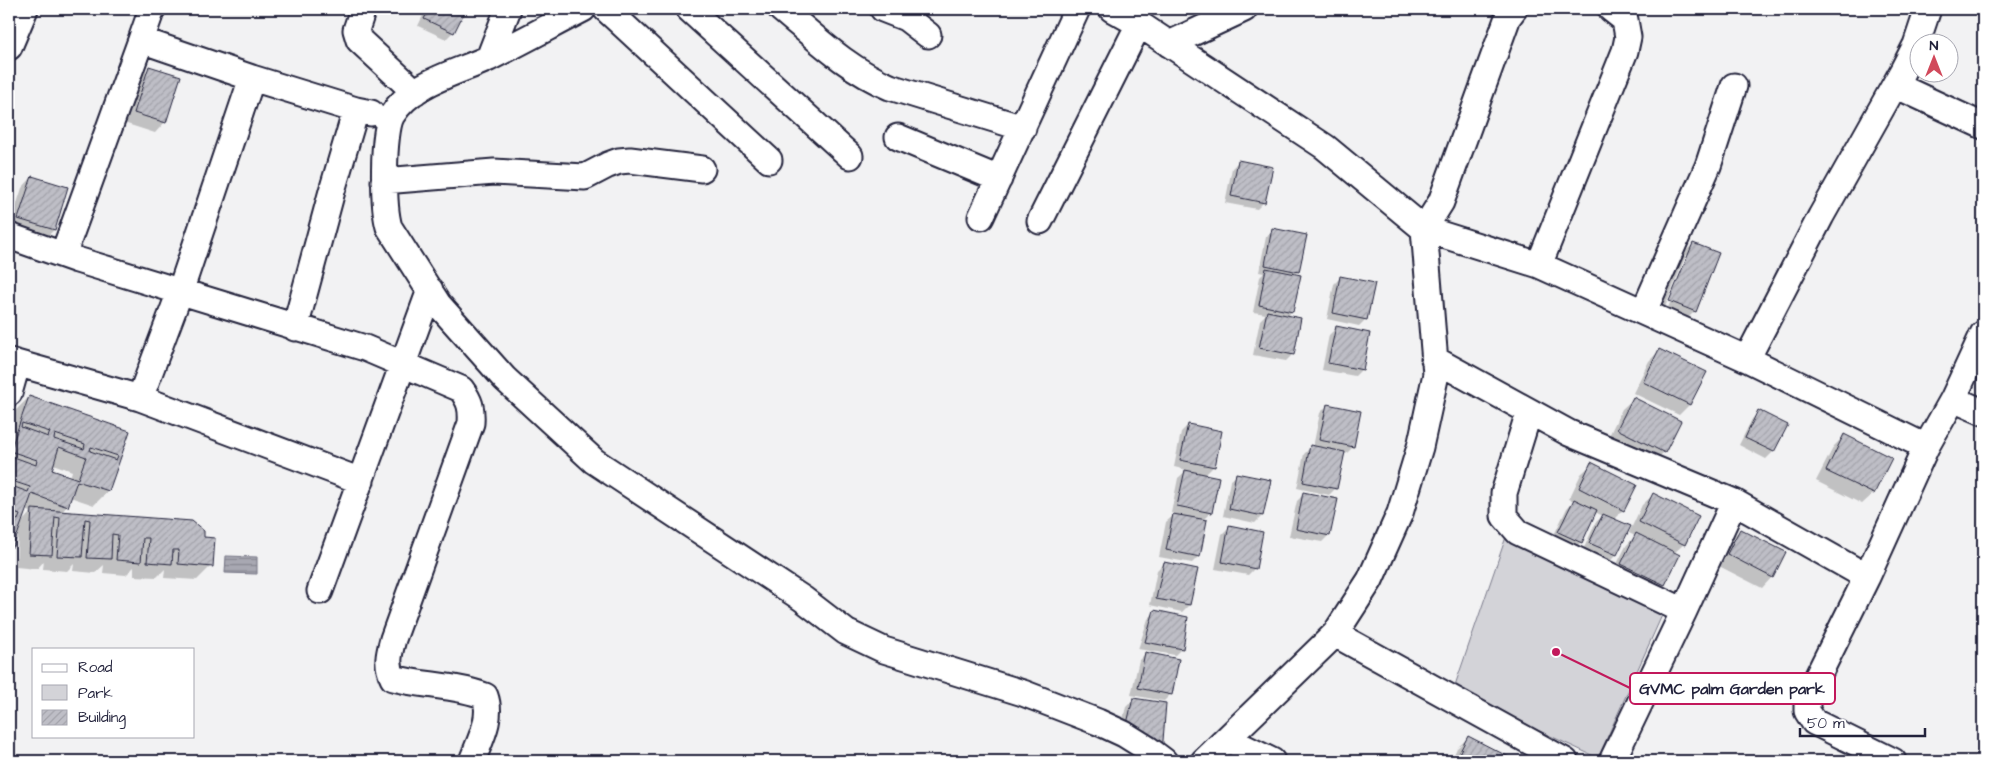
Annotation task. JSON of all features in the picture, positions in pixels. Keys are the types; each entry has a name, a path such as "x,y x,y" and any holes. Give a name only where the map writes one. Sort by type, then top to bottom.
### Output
{"street":[{"path":"9,47 25,9"},
{"path":"63,255 152,9"},
{"path":"363,9 356,30 359,40 415,92"},
{"path":"489,58 508,9"},
{"path":"583,9 489,58 435,81 415,92 401,103 391,116 384,181 386,216 390,227 438,304 505,379 594,461 802,599 846,632 884,650 1023,693 1098,722 1148,748 1164,761"},
{"path":"606,9 769,160"},
{"path":"689,9 850,156"},
{"path":"781,9 853,69 871,79 890,87 1023,128"},
{"path":"883,9 906,18 928,35"},
{"path":"981,217 1077,9"},
{"path":"1112,9 1170,44 1325,147 1424,229 1539,265 1747,359 1926,447"},
{"path":"1170,44 1244,9"},
{"path":"1204,761 1335,634 1370,580 1400,513 1420,447 1436,374 1424,229 1441,202 1508,17 1514,9"},
{"path":"1539,265 1625,51 1628,37 1625,20 1611,9"},
{"path":"1747,359 1821,216 1916,45 1928,9"},
{"path":"1040,221 1139,24"},
{"path":"141,40 252,78 356,110 391,116"},
{"path":"140,398 180,292 252,78"},
{"path":"1895,85 1983,126"},
{"path":"1644,311 1708,166 1734,86"},
{"path":"295,328 356,110"},
{"path":"898,138 999,179"},
{"path":"384,181 494,172 585,177 618,161 630,160 702,169"},
{"path":"9,236 180,292 365,348 460,389 469,400 472,411 471,423 393,639 388,656 388,669 393,678 414,684 474,692 485,696 489,706 486,723 472,761"},
{"path":"320,591 430,290"},
{"path":"1892,761 1814,722 1807,711 1807,698 1926,447 1953,399 1983,334"},
{"path":"1434,359 1568,433 1734,502 1866,577"},
{"path":"9,392 13,363 140,398 361,481"},
{"path":"1953,399 1983,412"},
{"path":"1529,412 1504,493 1504,516 1518,532 1684,611"},
{"path":"1612,761 1734,502"},
{"path":"1335,634 1565,761"},
{"path":"1227,739 1272,761"}],"green space":[{"path":"1507,534 1663,613 1598,758 1453,691"}],"shaded area":[{"path":"226,556 257,557 257,574 225,573"}],"building":[{"path":"429,9 454,9 464,13 454,33 424,19"},
{"path":"149,66 181,76 166,123 134,113"},
{"path":"1238,160 1273,167 1265,203 1231,196"},
{"path":"32,176 68,187 55,230 18,219"},
{"path":"1272,228 1307,235 1299,272 1265,265"},
{"path":"1693,243 1719,253 1696,312 1669,301"},
{"path":"1266,268 1301,275 1293,312 1259,305"},
{"path":"1340,276 1375,283 1367,320 1333,313"},
{"path":"1267,311 1301,318 1294,355 1259,348"},
{"path":"1336,326 1370,333 1363,370 1328,363"},
{"path":"1659,349 1707,372 1690,405 1643,382"},
{"path":"29,396 130,431 109,491 77,481 68,507 32,494 13,547 9,546 9,516 18,520 20,515 9,511 9,485 28,492 30,487 9,480 9,454","holes":["22,423 50,432 48,437 21,427","55,434 85,444 84,449 54,439","59,447 86,457 78,479 52,470","91,447 118,456 116,460 90,451","13,452 37,460 36,465 11,456"]},
{"path":"1633,397 1681,421 1665,453 1617,429"},
{"path":"1327,404 1361,411 1354,447 1319,440"},
{"path":"1758,410 1788,425 1774,452 1745,438"},
{"path":"1188,424 1222,431 1215,467 1180,460"},
{"path":"1844,434 1892,458 1874,494 1826,471"},
{"path":"1310,445 1345,452 1337,489 1303,482"},
{"path":"1591,462 1637,485 1624,511 1579,488"},
{"path":"1185,470 1219,477 1212,513 1177,506"},
{"path":"1236,473 1271,480 1263,516 1229,509"},
{"path":"1303,492 1338,499 1330,536 1296,529"},
{"path":"1653,493 1699,516 1685,545 1639,522"},
{"path":"1574,499 1597,510 1582,543 1558,532"},
{"path":"32,509 192,521 204,531 204,537 215,538 213,567 178,564 179,550 173,550 172,564 147,562 149,538 143,538 141,562 116,560 118,535 112,534 111,559 87,558 90,520 85,519 82,557 57,556 60,518 55,517 52,555 29,554"},
{"path":"1173,514 1207,520 1200,557 1166,550"},
{"path":"1603,514 1631,526 1617,555 1589,543"},
{"path":"1229,525 1263,532 1256,569 1222,562"},
{"path":"1740,529 1786,552 1773,578 1727,554"},
{"path":"1636,533 1680,555 1665,585 1621,564"},
{"path":"1164,562 1198,569 1190,605 1156,599"},
{"path":"1154,610 1188,617 1183,649 1145,642"},
{"path":"1145,652 1179,659 1172,695 1138,688"},
{"path":"1133,698 1166,703 1162,753 1126,728"},
{"path":"1468,736 1509,757 1507,761 1455,761"}],"place":[{"name":"GVMC palm Garden park","path":"1556,652"}]}
